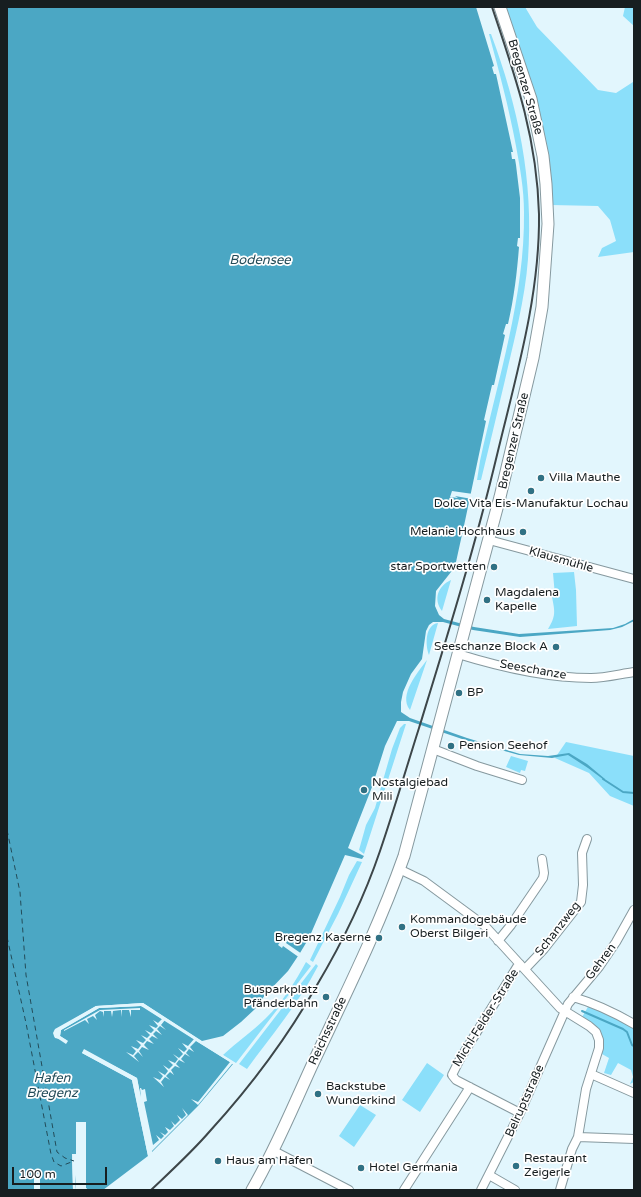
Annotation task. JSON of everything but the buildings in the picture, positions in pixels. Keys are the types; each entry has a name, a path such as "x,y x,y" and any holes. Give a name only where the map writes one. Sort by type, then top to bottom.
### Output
{"main road":[{"name":"Bregenzer Straße","path":"399,869 433,749 500,497 537,339 542,307 548,230 545,170 538,128 529,92 500,7"},
{"name":"Reichsstraße","path":"252,1190 265,1166 373,936 392,891 399,869"}],"street":[{"name":"Klausmühle","path":"489,540 634,579"},
{"name":"Seeschanze","path":"458,654 519,670 556,676 592,678 634,672"},
{"path":"433,749 477,766 522,780"},
{"name":"Schanzweg","path":"523,967 544,949 581,902 583,885 582,852 587,839"},
{"path":"498,941 511,926 543,878 544,873 542,858"},
{"path":"399,869 418,877 485,926 560,1008 590,1026 596,1032 598,1036 599,1048 586,1089 578,1136 572,1149 560,1190"},
{"name":"Gehren","path":"565,1011 573,997 599,967 616,942 634,910"},
{"name":"Michl-Felder-Straße","path":"520,1114 454,1078 453,1072 517,967 523,967"},
{"path":"573,997 616,1014 634,1024"},
{"name":"Belruptstraße","path":"481,1190 520,1114 565,1011"},
{"path":"591,1074 634,1093"},
{"path":"404,1190 470,1087"},
{"path":"578,1136 634,1138"},
{"path":"272,1150 349,1190"},
{"path":"489,1175 515,1190"}],"shaded area":[{"path":"504,7 525,7 537,27 598,90 616,93 634,80 634,252 598,257 602,248 616,241 610,220 598,206 551,205"},
{"path":"625,7 634,7 634,26 623,16"},
{"path":"489,34 491,34 501,61 522,144 529,201 529,230 527,274 519,320 481,480 477,480 515,306 520,275 524,212 522,179 519,162 504,90"},
{"path":"574,572 577,626 548,629 554,614 552,597 555,596 553,573"},
{"path":"451,580 442,611 437,598 438,593 443,586"},
{"path":"438,623 429,655 427,646 428,631 431,627"},
{"path":"427,660 410,710 406,698 408,691 415,677"},
{"path":"406,724 364,854 359,850 366,825 375,808 392,749 400,728"},
{"path":"566,742 634,756 634,806 610,796 589,773 555,758"},
{"path":"511,756 528,761 525,771 521,770 520,773 506,767"},
{"path":"357,861 362,862 338,914 313,962 310,960 349,875"},
{"path":"306,962 311,966 236,1063 223,1055 272,1012 288,992"},
{"path":"316,964 318,966 302,993 247,1069 239,1064"},
{"path":"589,1005 634,1024 634,1082 630,1084 633,1077 631,1070 618,1063 611,1075 604,1073 609,1058 602,1054 602,1047 599,1037 590,1026 581,1019"},
{"path":"427,1063 444,1075 420,1112 402,1100"},
{"path":"360,1105 376,1115 354,1147 339,1136"}],"water":[{"name":"Bodensee","path":"7,7 476,7 494,66 492,67 494,74 496,74 513,152 511,152 512,159 515,159 520,198 520,238 518,238 517,246 519,247 514,295 508,324 506,324 503,334 505,335 494,385 492,385 484,420 486,421 456,562 451,572 436,591 435,606 439,615 444,619 474,627 519,634 613,628 634,619 634,621 622,627 610,630 520,637 473,630 443,622 433,622 429,625 426,631 422,659 411,674 403,692 401,712 410,718 467,738 520,754 548,756 569,753 587,764 605,779 604,780 568,755 552,758 519,755 465,740 409,721 397,721 385,746 372,787 348,848 364,856 362,859 345,855 309,938 300,953 288,971 265,995 255,1009 241,1022 223,1036 202,1041 143,1003 96,1006 54,1031 55,1038 68,1041 60,1036 61,1030 99,1008 141,1006 233,1064 198,1106 152,1152 137,1078 84,1050 82,1053 132,1080 148,1156 103,1190 88,1190 86,1188 86,1122 76,1123 76,1190 72,1154 73,1190 40,1190 40,1174 34,1173 34,1190 7,1190"}],"pier":[{"path":"452,491 473,494 472,499 455,496 458,498 450,497"},
{"path":"283,938 287,941 286,943 302,954 300,958 283,946 282,948 278,945"},
{"path":"143,1003 235,1063 232,1064 198,1105 191,1099 198,1102 230,1062 196,1041 190,1047 194,1052 189,1049 186,1053 190,1057 185,1054 181,1059 185,1063 179,1060 176,1064 180,1068 175,1066 171,1070 174,1075 170,1072 166,1076 170,1080 165,1077 161,1082 164,1087 153,1077 160,1080 163,1076 158,1071 165,1075 168,1071 163,1065 169,1069 173,1065 168,1060 175,1063 178,1059 173,1054 179,1058 183,1054 178,1048 184,1052 187,1049 182,1043 188,1046 194,1039 165,1020 161,1025 166,1030 160,1026 157,1029 162,1035 156,1031 153,1034 158,1039 152,1036 149,1039 154,1044 147,1041 144,1045 149,1050 142,1047 139,1051 143,1057 138,1052 134,1056 139,1062 126,1052 133,1055 136,1051 131,1046 138,1049 141,1045 136,1040 143,1043 146,1040 141,1035 147,1038 150,1035 145,1030 151,1033 154,1030 149,1025 156,1028 158,1026 153,1020 158,1023 162,1019 144,1007 99,1008 61,1030 60,1036 68,1041 66,1044 54,1036 53,1033 55,1029 96,1006"},
{"path":"140,1008 140,1010 131,1010 131,1017 129,1010 122,1010 122,1017 121,1010 113,1011 112,1017 111,1011 104,1011 104,1017 103,1012 100,1011 95,1015 97,1020 93,1016 87,1019 89,1024 85,1020 64,1031 100,1010"},
{"path":"84,1049 137,1078 141,1099 140,1088 142,1090 145,1089 147,1101 144,1102 153,1145 159,1140 156,1135 161,1139 164,1136 160,1132 165,1135 168,1132 165,1127 170,1130 174,1126 171,1121 175,1125 180,1120 177,1115 182,1119 186,1115 182,1108 188,1115 152,1151 151,1154 135,1079 85,1052 134,1079 150,1155 148,1156 132,1080 82,1053"},
{"path":"76,1122 86,1122 86,1188 88,1190 85,1190 84,1188 84,1124 78,1124 78,1190 76,1190 76,1175 75,1190 73,1190 72,1154 76,1154"}],"waterway":[{"path":"603,779 623,792 634,793"},
{"path":"582,1011 623,1029 627,1032 632,1045 634,1046"}],"ferry route":[{"path":"7,830 20,892 26,975 57,1152 65,1158 74,1161"},
{"path":"7,937 26,1023 51,1154 54,1162 61,1166 74,1161"}],"railway":[{"path":"151,1190 203,1139 268,1061 305,1005 344,937 360,903 380,851 460,592 479,524 526,336 536,275 538,245 539,214 537,186 530,134 517,84 492,7"}],"place":[{"name":"Villa Mauthe","path":"541,478"},
{"name":"Dolce Vita Eis-Manufaktur Lochau","path":"531,491"},
{"name":"Melanie Hochhaus","path":"523,532"},
{"name":"star Sportwetten","path":"494,567"},
{"name":"Magdalena Kapelle","path":"487,600"},
{"name":"Seeschanze Block A","path":"556,647"},
{"name":"BP","path":"459,693"},
{"name":"Pension Seehof","path":"451,746"},
{"name":"Nostalgiebad Mili","path":"364,790"},
{"name":"Kommandogebäude Oberst Bilgeri","path":"402,927"},
{"name":"Bregenz Kaserne","path":"379,938"},
{"name":"Busparkplatz Pfänderbahn","path":"326,997"},
{"name":"Backstube Wunderkind","path":"318,1094"},
{"name":"Haus am Hafen","path":"218,1161"},
{"name":"Restaurant Zeigerle","path":"516,1166"},
{"name":"Hotel Germania","path":"361,1168"}],"water label":[{"name":"Hafen Bregenz","path":"52,1086"}]}
